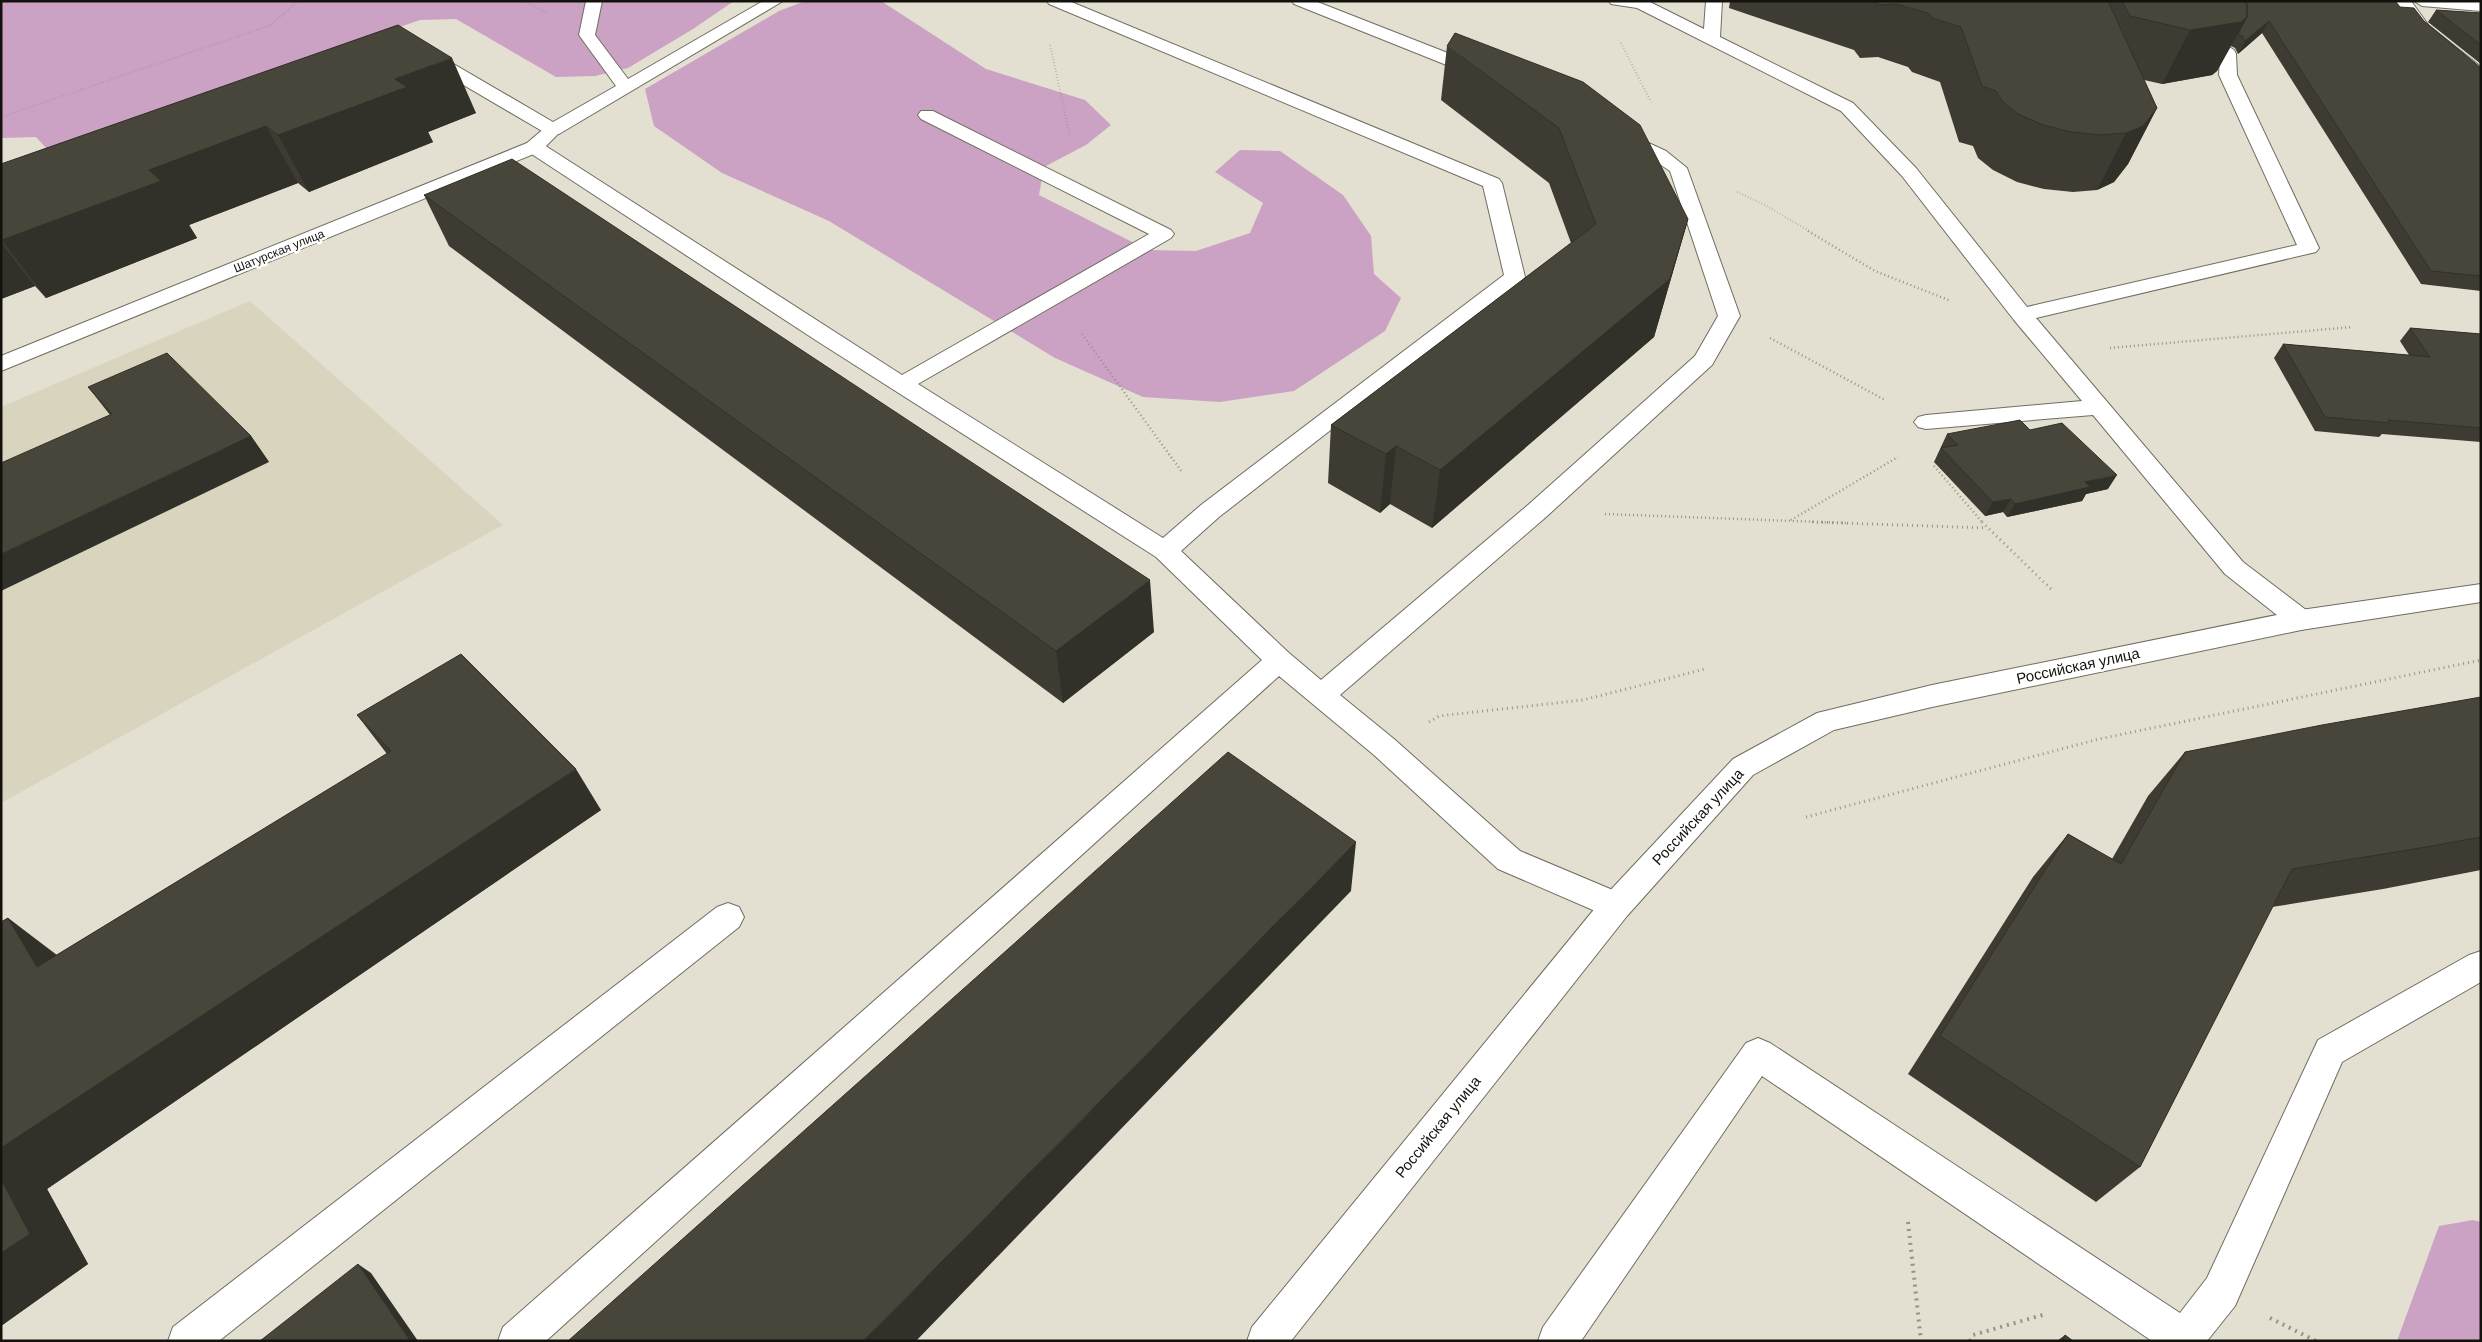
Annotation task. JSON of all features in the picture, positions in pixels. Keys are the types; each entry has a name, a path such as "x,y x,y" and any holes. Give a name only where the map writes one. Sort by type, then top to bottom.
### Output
{"main road":[{"path":"594,1 587,35 624,87"},
{"name":"Шатурская улица","path":"1,364 534,147 553,130 624,87 775,1"},
{"path":"1055,1 1492,183 1515,276 1210,511 1165,551"},
{"path":"1300,1 1500,80"},
{"path":"1618,1 1641,4 1846,107 1909,172 2022,315 2234,568 2301,620"},
{"path":"1712,40 1714,1"},
{"path":"2403,1 2423,29 2481,76"},
{"path":"2422,1 2481,6"},
{"path":"2022,315 2309,248 2228,75 2228,54 2182,24"},
{"path":"410,62 429,55 503,102 553,130"},
{"path":"902,384 1164,234 927,115"},
{"path":"1322,695 1537,511 1704,360 1729,316 1678,168 1659,155 1627,141 1604,126"},
{"path":"534,147 1165,551 1278,660 1384,747 1509,860 1616,906"},
{"path":"1926,422 2100,407"},
{"name":"Российская улица","path":"1267,1340 1616,906 1743,767 1827,721 1932,696 2301,620 2481,593"},
{"path":"517,1341 1278,660"},
{"path":"187,1341 728,917"},
{"path":"1557,1341 1758,1054 2184,1339 2221,1292 2330,1051 2481,965"}],"path":[{"path":"1,117 271,25 298,1"},
{"path":"1617,36 1649,97 1662,133 1659,155"},
{"path":"1678,168 1763,204 1875,271 1956,303"},
{"path":"2055,353 2352,327"},
{"path":"1791,520 1906,452"},
{"path":"1537,511 1987,528"},
{"path":"1806,817 2099,739 2481,660"},
{"path":"1384,747 1439,716 1583,700 1705,669"},
{"path":"1901,1150 1921,1341"},
{"path":"1970,1341 1973,1335 2116,1294"}],"shaded area":[{"path":"1,1 734,1 693,29 628,68 595,76 556,77 456,19 420,20 47,149 36,137 1,138"},
{"path":"805,1 881,1 986,69 1085,100 1111,125 1086,145 1044,167 1039,195 1148,250 1196,251 1250,233 1263,203 1215,172 1240,150 1280,151 1343,195 1371,236 1374,274 1401,298 1385,331 1294,391 1220,402 1143,397 1055,358 829,221 722,173 654,126 645,89 779,11"},
{"path":"250,301 503,525 1,803 1,407"},
{"path":"2473,1220 2481,1222 2481,1341 2397,1341 2439,1226"}],"building":[{"path":"1876,1 2108,1 2157,108 2143,126 2126,133 2101,135 2071,132 2043,125 2018,114 2003,102 1996,91 1982,86 1961,27 1932,18 1928,13 1896,4 1878,5"},
{"path":"2122,1 2243,1 2247,4 2247,17 2241,22 2190,30 2130,16"},
{"path":"2243,1 2395,1 2400,7 2414,8 2424,21 2481,68 2481,276 2431,271 2269,21 2245,41 2238,34 2247,17 2247,4"},
{"path":"2436,10 2481,13 2481,45"},
{"path":"398,25 452,58 395,79 407,87 278,135 266,126 149,170 161,181 1,239 1,164"},
{"path":"1455,33 1583,82 1640,125 1688,219 1670,279 1440,470 1396,446 1386,454 1331,425 1596,224 1559,128 1447,46"},
{"path":"512,159 1150,580 1056,651 424,195"},
{"path":"2410,328 2481,334 2481,428 2325,417 2283,344 2430,357"},
{"path":"167,353 251,436 1,554 1,463 112,414 88,387"},
{"path":"2020,420 2030,430 2062,423 2117,475 2085,482 2090,487 2015,504 2011,499 1993,502 1941,448 1958,445 1947,434"},
{"path":"461,654 576,769 1,1148 1,922 8,918 37,967 391,751 357,715"},
{"path":"2481,697 2481,837 2292,869 2140,1167 1940,1036 2068,834 2121,864 2185,752 2322,725"},
{"path":"1228,752 1356,842 863,1341 568,1341 1007,950"},
{"path":"1,1179 30,1234 1,1253"},
{"path":"358,1264 410,1341 260,1341"},
{"path":"2065,1335 2073,1341 2063,1341"}]}
